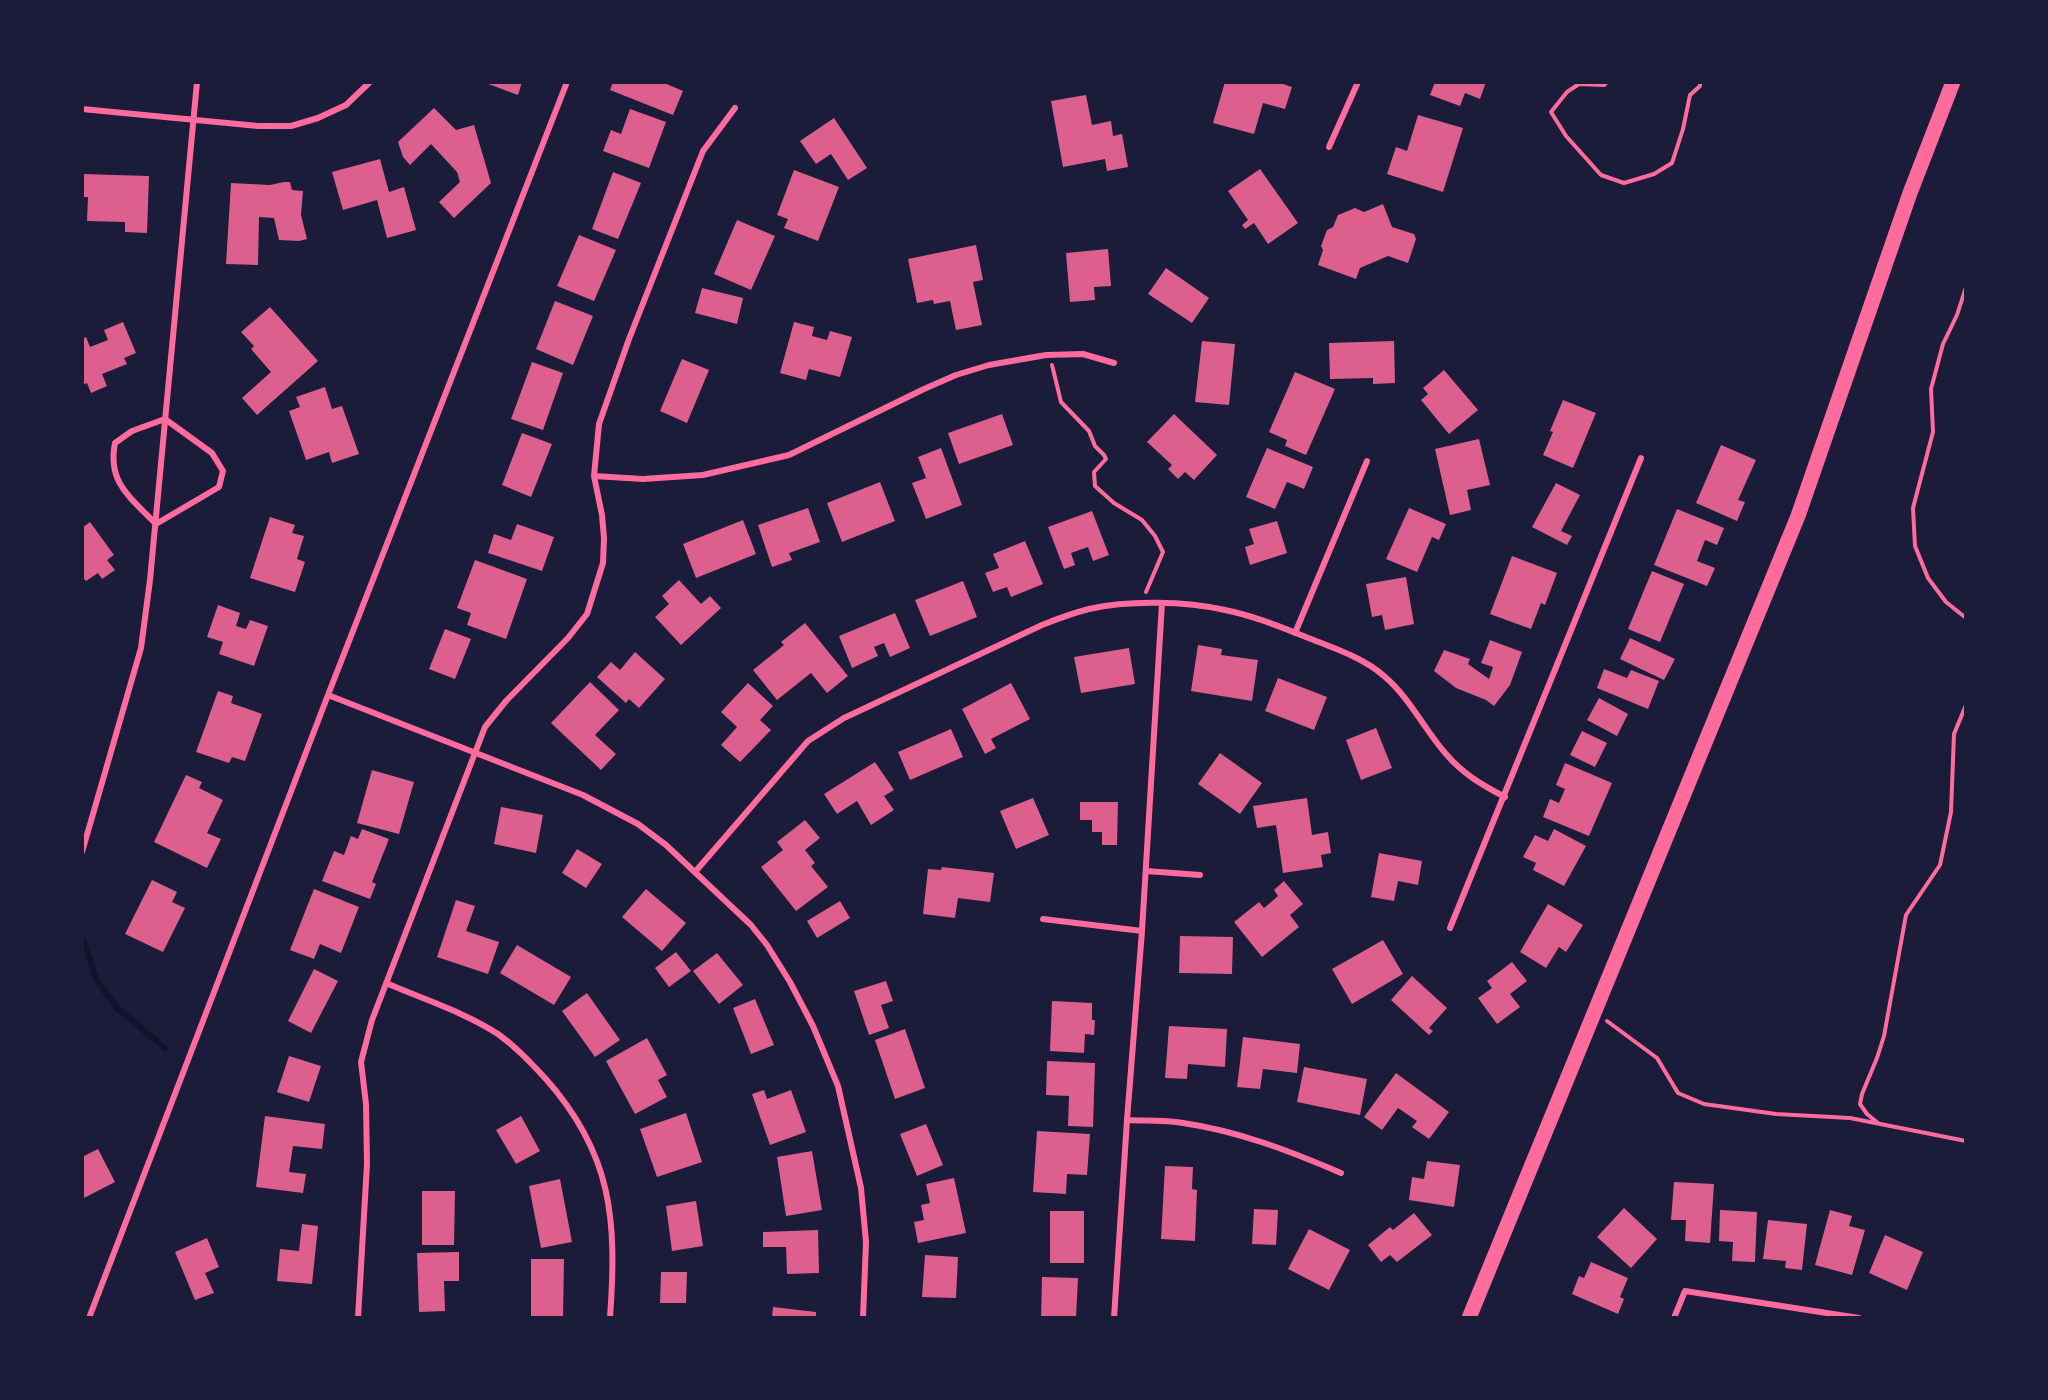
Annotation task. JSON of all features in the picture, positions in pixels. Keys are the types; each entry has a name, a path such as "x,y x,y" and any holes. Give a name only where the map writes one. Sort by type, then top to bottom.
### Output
{"main road":[{"path":"1469,1317 1798,516 1910,193 1953,82"}],"street":[{"path":"82,852 141,648 156,524 197,82"},
{"path":"82,109 258,126 291,126 318,118 346,105 370,82"},
{"path":"89,1317 567,82"},
{"path":"1329,147 1358,82"},
{"path":"358,1317 367,1164 366,1104 361,1062 372,1020 485,727 506,701 555,652 587,614 603,563 602,515 594,476 599,424 629,339 703,151 720,125 735,108"},
{"path":"594,476 643,479 703,475 789,455 924,389 989,364 1050,355 1083,354 1114,363"},
{"path":"156,524 124,491 116,478 112,460 115,443 132,431 165,419"},
{"path":"156,524 219,487 223,471 212,453 165,419"},
{"path":"1450,928 1641,458"},
{"path":"1295,633 1367,461"},
{"path":"1114,1317 1142,931 1162,603"},
{"path":"695,872 808,741 843,718 1042,625 1107,605 1162,603 1224,609 1262,620 1356,658 1383,674 1405,696 1445,754 1479,784 1505,796"},
{"path":"328,695 583,795 638,824 666,845 732,905 767,945 813,1026 838,1086 861,1188 866,1242 863,1317"},
{"path":"1146,871 1200,875"},
{"path":"1043,919 1142,931"},
{"path":"386,983 471,1019 499,1035 521,1052 564,1102 589,1139 601,1171 611,1220 614,1247 610,1317"},
{"path":"1127,1120 1182,1122 1237,1134 1290,1151 1341,1173"},
{"path":"1674,1317 1685,1291 1859,1317"}],"path":[{"path":"1607,82 1604,86 1579,84 1567,92 1551,112 1566,136 1601,175 1624,183 1654,174 1672,163 1683,129 1690,95 1700,86 1700,82"},
{"path":"1965,287 1957,315 1943,344 1931,389 1933,432 1913,508 1915,546 1928,578 1946,602 1965,618"},
{"path":"1050,355 1060,402 1089,431 1095,446 1106,459 1094,472 1095,486 1114,503 1142,520 1155,536 1163,552 1141,604"},
{"path":"1878,1124 1860,1104 1862,1094 1884,1036 1906,915 1941,865 1951,812 1954,734 1965,705"},
{"path":"1594,1012 1657,1058 1678,1093 1704,1104 1776,1114 1850,1118 1965,1141"}],"building":[{"path":"483,82 522,82 518,95"},
{"path":"613,82 662,82 683,91 673,115 610,90"},
{"path":"1225,82 1277,82 1292,87 1285,109 1263,103 1254,134 1213,123"},
{"path":"1435,82 1486,82 1480,99 1465,93 1460,106 1430,95"},
{"path":"1086,95 1092,125 1111,121 1113,136 1122,134 1128,167 1107,171 1105,159 1063,167 1051,101"},
{"path":"434,108 456,130 474,125 491,183 454,218 439,202 460,182 457,172 431,144 410,165 403,157 398,142"},
{"path":"630,109 666,122 649,168 603,151 611,130 621,134"},
{"path":"1418,115 1463,128 1443,192 1387,174 1396,147 1407,151"},
{"path":"834,118 867,168 848,180 831,154 816,164 800,141"},
{"path":"380,159 389,192 404,187 416,230 387,238 377,200 343,210 332,172"},
{"path":"1260,169 1298,223 1268,244 1254,223 1245,229 1242,225 1248,220 1228,191"},
{"path":"794,170 839,187 818,241 784,228 788,219 777,215"},
{"path":"613,172 641,183 618,239 592,229"},
{"path":"82,174 149,176 147,233 125,232 125,222 87,221 88,197 82,197"},
{"path":"290,182 292,190 303,191 301,215 307,239 279,240 274,218 259,217 258,265 226,264 231,183 270,185"},
{"path":"1383,204 1392,227 1414,234 1416,239 1408,263 1388,256 1360,268 1356,279 1318,265 1323,250 1321,246 1327,230 1333,227 1338,215 1355,208 1364,212"},
{"path":"737,220 775,236 751,290 714,274"},
{"path":"579,235 616,250 594,301 557,286"},
{"path":"976,245 983,280 973,282 982,325 956,330 950,301 934,304 933,300 917,303 908,259"},
{"path":"1108,249 1111,286 1094,287 1095,300 1070,302 1066,253"},
{"path":"1166,268 1209,298 1192,323 1148,294"},
{"path":"702,288 743,298 737,324 695,313"},
{"path":"555,301 593,316 573,365 536,349"},
{"path":"270,307 318,361 257,415 242,398 271,372 251,349 254,346 241,332"},
{"path":"123,322 136,353 124,358 127,364 102,374 107,386 91,393 87,383 82,385 82,339 86,337 90,347 108,340 104,330"},
{"path":"794,322 814,327 812,336 827,340 830,331 852,337 840,377 809,369 806,380 780,373"},
{"path":"1202,341 1235,344 1229,405 1195,402"},
{"path":"1394,341 1395,383 1373,384 1373,378 1330,379 1329,343"},
{"path":"682,359 709,370 687,423 660,411"},
{"path":"532,362 563,373 543,430 511,419"},
{"path":"1444,370 1478,410 1449,434 1421,400 1428,394 1423,388"},
{"path":"1295,372 1335,389 1306,455 1285,446 1287,440 1269,432"},
{"path":"325,387 332,409 342,406 359,454 332,463 329,452 306,460 289,411 300,407 296,397"},
{"path":"1563,400 1596,413 1573,468 1543,455"},
{"path":"1002,414 1013,445 959,464 948,433"},
{"path":"1174,414 1217,455 1194,480 1185,472 1178,479 1168,469 1172,465 1147,442"},
{"path":"522,433 552,444 531,497 502,485"},
{"path":"1479,439 1490,485 1467,490 1471,510 1450,515 1435,449"},
{"path":"1721,445 1756,460 1738,500 1745,502 1737,521 1696,503"},
{"path":"941,448 962,505 926,519 912,483 926,478 918,457"},
{"path":"1267,448 1313,467 1304,489 1287,482 1275,509 1246,497"},
{"path":"880,482 895,521 842,542 827,503"},
{"path":"1556,483 1580,495 1561,531 1572,536 1567,545 1532,527"},
{"path":"808,508 820,542 789,553 792,560 772,567 758,525"},
{"path":"1409,508 1446,524 1439,540 1432,537 1417,572 1386,559"},
{"path":"1677,509 1724,528 1717,545 1705,540 1697,561 1715,568 1707,586 1654,565"},
{"path":"1092,511 1109,555 1093,561 1088,547 1071,553 1075,565 1064,569 1048,527"},
{"path":"270,517 295,525 292,533 304,536 297,559 305,562 295,592 250,578"},
{"path":"743,520 756,554 696,578 683,544"},
{"path":"1277,521 1287,553 1250,565 1245,547 1254,544 1249,529"},
{"path":"90,522 114,555 107,560 115,570 102,579 98,573 86,581 82,577 82,528"},
{"path":"517,524 554,537 542,571 488,553 494,534 511,540"},
{"path":"1025,541 1043,584 1011,597 1007,587 993,592 985,573 999,568 993,554"},
{"path":"1512,556 1557,573 1545,605 1541,603 1531,629 1490,614"},
{"path":"475,560 527,579 506,639 467,625 471,613 457,608"},
{"path":"1652,571 1684,584 1660,642 1628,629"},
{"path":"1406,577 1414,624 1385,630 1382,615 1372,617 1366,584"},
{"path":"679,580 701,604 710,596 721,608 681,645 655,617 669,604 662,596"},
{"path":"963,581 977,617 930,636 915,600"},
{"path":"218,605 240,613 236,626 246,629 250,620 268,626 254,666 219,654 223,642 207,637"},
{"path":"895,613 910,648 890,657 884,643 874,647 878,656 852,668 839,636"},
{"path":"805,623 848,676 827,693 811,673 777,700 753,670 784,645 781,642"},
{"path":"445,629 471,639 455,679 429,669"},
{"path":"1630,638 1675,659 1664,680 1620,659"},
{"path":"1490,640 1522,652 1510,685 1494,706 1486,700 1456,688 1434,671 1444,650 1470,659 1468,664 1489,679 1493,667 1481,663"},
{"path":"1198,645 1222,649 1221,655 1258,660 1252,701 1191,691"},
{"path":"1129,648 1135,684 1081,693 1074,657"},
{"path":"635,652 665,679 639,708 629,699 626,703 597,677 611,662 620,670"},
{"path":"1604,669 1627,678 1631,670 1659,681 1648,709 1597,688"},
{"path":"1278,678 1327,697 1314,730 1265,711"},
{"path":"590,682 619,710 595,735 616,754 601,770 551,723"},
{"path":"748,683 773,706 760,720 771,730 740,762 721,745 737,727 721,712"},
{"path":"1011,683 1030,719 991,739 996,748 985,754 962,709"},
{"path":"218,691 233,696 231,703 262,714 245,761 232,757 229,763 196,752"},
{"path":"1599,698 1628,714 1617,736 1587,720"},
{"path":"1376,728 1392,768 1361,780 1346,740"},
{"path":"951,729 963,757 910,780 898,752"},
{"path":"1582,731 1607,743 1595,767 1570,755"},
{"path":"1220,753 1262,783 1240,814 1198,784"},
{"path":"875,762 894,790 884,796 894,810 871,825 857,801 837,814 824,794"},
{"path":"1565,763 1612,783 1589,836 1543,817 1550,799 1559,803 1565,789 1556,785"},
{"path":"372,770 414,782 399,834 357,823"},
{"path":"186,775 202,782 199,788 223,800 207,833 221,839 207,868 154,842"},
{"path":"1033,798 1049,835 1016,849 1000,811"},
{"path":"1307,798 1312,835 1328,832 1331,853 1321,855 1323,867 1283,873 1276,825 1257,828 1253,806"},
{"path":"1080,802 1118,802 1117,845 1102,845 1102,832 1092,832 1092,820 1080,820"},
{"path":"501,807 543,815 536,853 494,844"},
{"path":"805,820 820,838 805,850 815,863 811,866 828,887 796,911 761,867 783,850 777,842"},
{"path":"362,829 389,839 372,882 376,884 370,899 322,881 334,851 344,855 351,836 358,839"},
{"path":"1554,829 1586,846 1564,886 1533,870 1536,863 1523,857 1535,835 1548,841"},
{"path":"577,849 602,864 586,888 562,873"},
{"path":"1379,853 1422,861 1418,885 1398,881 1394,901 1371,897"},
{"path":"942,867 994,873 990,902 958,898 955,918 923,914 928,869 941,870"},
{"path":"152,880 177,892 172,902 185,908 163,952 125,934"},
{"path":"1284,881 1303,904 1290,915 1299,927 1262,957 1234,922 1259,902 1264,908 1278,896 1274,890"},
{"path":"314,889 359,907 341,953 320,944 314,959 290,950"},
{"path":"646,889 686,923 662,951 622,917"},
{"path":"456,900 475,906 466,931 499,942 488,974 437,957"},
{"path":"840,901 850,918 817,938 807,921"},
{"path":"1548,904 1583,925 1566,952 1559,947 1546,968 1520,952"},
{"path":"1180,936 1233,937 1232,974 1179,973"},
{"path":"1383,940 1403,974 1352,1004 1332,969"},
{"path":"517,945 571,977 554,1005 500,973"},
{"path":"676,952 691,971 669,987 655,968"},
{"path":"717,953 743,985 719,1004 693,971"},
{"path":"1512,962 1527,981 1510,994 1520,1007 1497,1024 1478,998 1492,988 1487,981"},
{"path":"314,969 338,981 311,1033 288,1021"},
{"path":"1412,976 1447,1008 1429,1028 1433,1031 1429,1035 1391,1000"},
{"path":"886,981 893,1001 881,1005 889,1028 869,1035 854,991"},
{"path":"587,993 620,1040 595,1057 562,1011"},
{"path":"755,999 774,1045 751,1054 733,1008"},
{"path":"1052,1001 1092,1003 1092,1020 1095,1020 1094,1035 1085,1034 1084,1053 1050,1051"},
{"path":"1169,1026 1227,1029 1225,1067 1188,1064 1187,1079 1165,1078"},
{"path":"905,1029 925,1088 895,1099 875,1040"},
{"path":"1243,1037 1300,1044 1297,1073 1263,1069 1260,1089 1237,1087"},
{"path":"647,1038 667,1075 658,1080 667,1097 635,1114 606,1061"},
{"path":"289,1056 321,1066 309,1102 277,1092"},
{"path":"1047,1061 1095,1063 1093,1127 1068,1126 1069,1096 1046,1095"},
{"path":"1304,1067 1367,1079 1360,1115 1297,1102"},
{"path":"1396,1073 1449,1112 1429,1139 1412,1127 1417,1121 1398,1108 1382,1130 1364,1117"},
{"path":"764,1090 767,1099 791,1090 806,1132 770,1145 752,1094"},
{"path":"686,1113 702,1162 657,1177 640,1129"},
{"path":"265,1116 325,1124 322,1149 293,1146 289,1172 306,1174 303,1193 256,1187"},
{"path":"521,1116 540,1151 516,1164 496,1130"},
{"path":"926,1124 943,1165 917,1176 900,1134"},
{"path":"1037,1131 1090,1134 1087,1175 1067,1174 1066,1194 1033,1192"},
{"path":"98,1149 115,1182 82,1199 82,1157"},
{"path":"812,1151 822,1210 786,1216 777,1157"},
{"path":"1427,1161 1460,1165 1454,1207 1409,1200 1412,1177 1424,1179"},
{"path":"1165,1166 1193,1167 1192,1189 1197,1190 1195,1241 1161,1239"},
{"path":"954,1178 966,1233 918,1243 914,1222 924,1220 921,1205 930,1203 926,1184"},
{"path":"560,1179 572,1242 541,1248 529,1186"},
{"path":"1674,1182 1714,1184 1710,1243 1685,1241 1686,1220 1671,1220"},
{"path":"422,1191 455,1191 454,1245 422,1245"},
{"path":"696,1201 703,1246 672,1251 666,1206"},
{"path":"1624,1208 1657,1239 1631,1268 1597,1237"},
{"path":"1254,1209 1278,1210 1276,1245 1252,1244"},
{"path":"1720,1210 1757,1212 1755,1262 1732,1261 1733,1242 1719,1241"},
{"path":"1830,1210 1852,1216 1849,1226 1865,1230 1852,1275 1815,1265"},
{"path":"1050,1211 1084,1211 1084,1263 1050,1263"},
{"path":"1414,1213 1432,1235 1397,1262 1390,1255 1381,1262 1368,1245 1390,1227 1393,1230"},
{"path":"1768,1220 1807,1224 1802,1270 1785,1268 1786,1261 1763,1259"},
{"path":"302,1224 318,1226 312,1284 277,1281 280,1249 299,1251"},
{"path":"1309,1229 1350,1250 1329,1290 1288,1269"},
{"path":"818,1230 819,1273 787,1274 786,1247 763,1247 763,1232"},
{"path":"1885,1235 1923,1252 1907,1290 1869,1273"},
{"path":"207,1238 219,1267 205,1273 214,1293 195,1300 175,1252"},
{"path":"459,1252 459,1281 444,1281 445,1311 419,1312 417,1253"},
{"path":"925,1255 958,1257 956,1298 922,1297"},
{"path":"531,1259 564,1259 563,1318 531,1318"},
{"path":"1591,1262 1628,1278 1620,1297 1624,1299 1618,1314 1572,1294 1579,1276 1584,1278"},
{"path":"661,1272 687,1272 686,1303 660,1303"},
{"path":"1042,1277 1078,1278 1076,1318 1041,1318"},
{"path":"773,1307 816,1312 816,1318 772,1318"}],"waterway":[{"path":"84,942 96,979 117,1008 165,1048"}]}
